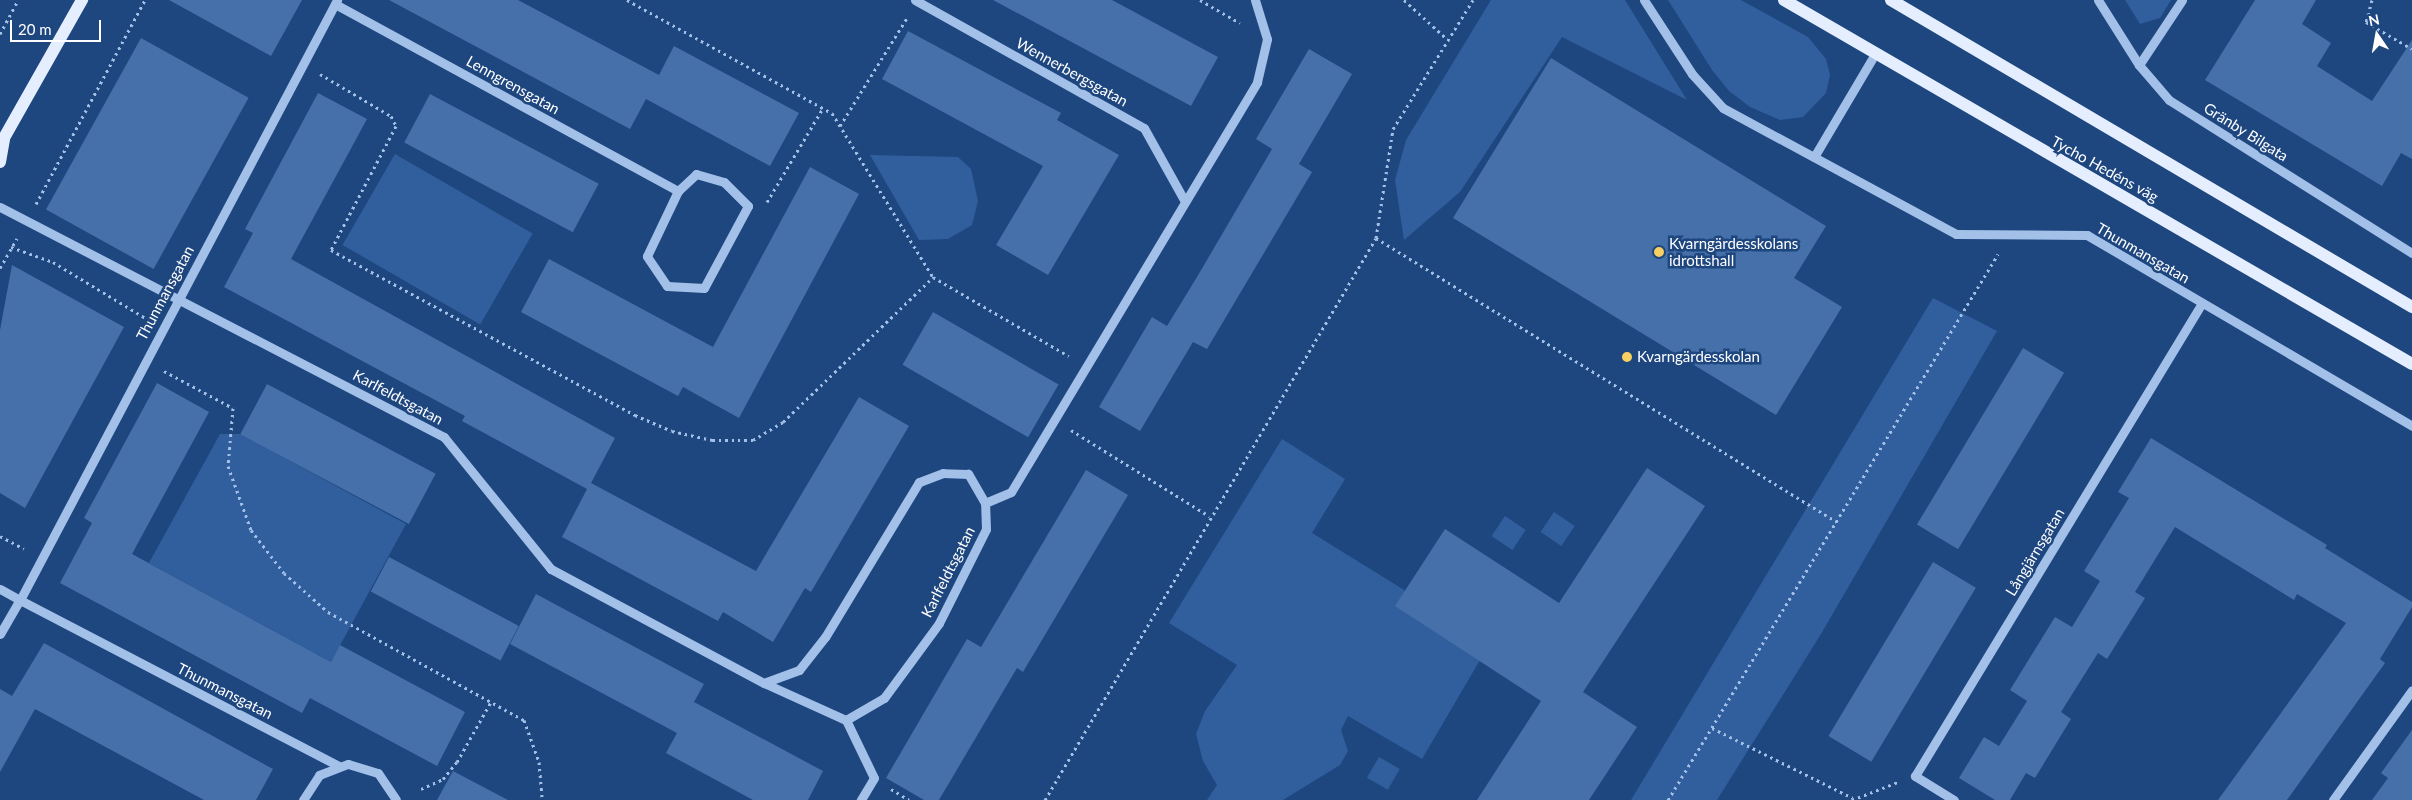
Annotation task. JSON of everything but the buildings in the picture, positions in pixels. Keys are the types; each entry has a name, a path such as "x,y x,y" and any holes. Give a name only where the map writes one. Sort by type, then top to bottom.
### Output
{"main road":[{"path":"0,162 2,142 82,0"},
{"name":"Tycho Hedéns väg","path":"1784,0 1876,52 2016,138 2412,364"},
{"path":"1891,0 1907,4 2412,307"}],"street":[{"name":"Wennerbergsgatan","path":"915,0 1144,128 1184,200"},
{"path":"985,503 1011,492 1084,365 1257,82 1267,39 1255,0"},
{"name":"Thunmansgatan","path":"1644,0 1692,74 1724,108 1956,234 2087,235 2412,426"},
{"name":"Gränby Bilgata","path":"2098,0 2139,65 2169,100 2412,252"},
{"path":"2139,65 2182,0"},
{"name":"Thunmansgatan","path":"0,634 42,559 178,298 336,2"},
{"name":"Lenngrensgatan","path":"336,2 678,191"},
{"path":"1814,156 1876,52"},
{"path":"696,174 724,182 748,206 704,288 667,286 647,256 678,191 696,174"},
{"name":"Karlfeldtsgatan","path":"0,207 25,223 178,298 444,437 550,569 764,683 846,720 884,698 939,623 986,530 985,503 968,474 943,473 919,482 825,637 799,670 764,683"},
{"name":"Långjärnsgatan","path":"1915,776 2202,303"},
{"path":"0,589 20,600"},
{"name":"Thunmansgatan","path":"20,600 339,766"},
{"path":"2332,800 2412,690"},
{"path":"846,720 874,778 861,800"},
{"path":"303,800 318,775 339,766 364,766 378,773 396,800"},
{"path":"1915,776 1954,800"}],"path":[{"path":"0,34 18,0"},
{"path":"0,268 146,0"},
{"path":"627,0 832,113 933,277 1084,365"},
{"path":"1200,0 1267,39"},
{"path":"1404,0 1448,40"},
{"path":"1045,800 1209,516 1376,238 1393,129 1473,0"},
{"path":"2372,0 2366,22 2412,49"},
{"path":"840,126 909,14"},
{"path":"302,64 391,116 396,126 332,250 635,415 672,431 712,440 753,440 783,422 933,277"},
{"path":"766,204 823,108"},
{"path":"1668,800 1966,313 2003,246 2002,235"},
{"path":"1376,238 1837,522"},
{"path":"12,247 53,262 147,319"},
{"path":"146,361 233,408 228,466 251,530 284,573 328,612 492,700 524,720 539,762 542,800"},
{"path":"1052,420 1098,443 1209,516"},
{"path":"0,536 42,559"},
{"path":"421,789 443,780 457,762 492,700"},
{"path":"1712,728 1853,799 1915,776"}],"shaded area":[{"path":"1491,0 1625,0 1687,100 1562,37 1460,192 1404,240 1395,180 1406,140"},
{"path":"1668,0 1741,0 1808,37 1826,59 1830,75 1826,93 1803,117 1780,120 1750,107 1729,91 1712,70"},
{"path":"2125,0 2171,0 2160,18 2140,24"},
{"path":"395,154 533,233 480,324 342,245"},
{"path":"870,155 958,157 971,169 978,201 972,225 948,239 919,240"},
{"path":"1933,298 1997,331 1821,634 1717,800 1631,800"},
{"path":"220,434 240,434 406,524 331,662 149,563"},
{"path":"1282,439 1345,479 1312,533 1490,643 1422,759 1348,716 1341,730 1348,751 1340,765 1283,800 1207,800 1217,785 1203,761 1196,734 1205,711 1237,665 1169,623"},
{"path":"1554,512 1575,526 1561,546 1541,532"},
{"path":"1505,516 1526,530 1512,550 1492,536"},
{"path":"1379,757 1400,769 1388,790 1367,778"}],"place":[{"name":"Kvarngärdesskolans idrottshall","path":"1659,252"},
{"name":"Kvarngärdesskolan","path":"1627,357"}]}
